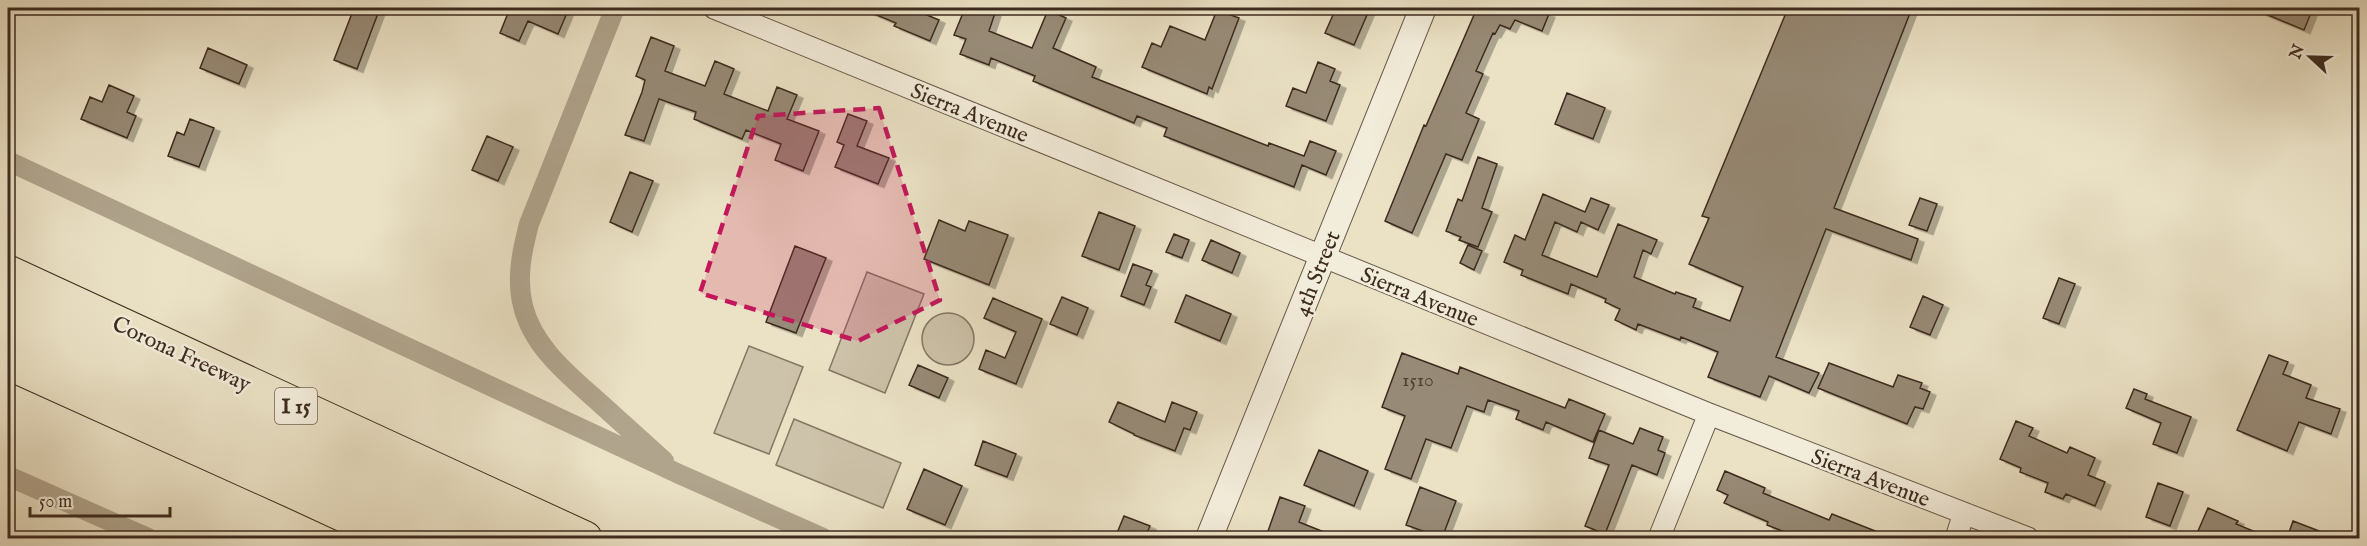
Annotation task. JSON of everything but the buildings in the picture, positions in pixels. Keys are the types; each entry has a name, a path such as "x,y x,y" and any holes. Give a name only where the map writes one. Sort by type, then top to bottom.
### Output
{"highway":[{"name":"Corona Freeway","path":"8,272 585,538"},
{"path":"8,303 151,384 459,538"},
{"path":"8,333 151,384 516,538"},
{"path":"8,363 393,538"},
{"path":"151,384 331,422"},
{"path":"151,384 298,494"}],"street":[{"name":"Sierra Avenue","path":"714,8 1709,414 2028,538"},
{"name":"4th Street","path":"1209,538 1423,8"},
{"path":"1659,538 1709,414"},
{"path":"1956,538 1964,513"}],"highlighted area":[{"path":"879,108 940,300 858,341 700,293 758,116"}],"shaded area":[{"path":"867,272 924,294 885,393 829,370"},
{"path":"943,313 953,313 967,320 974,339 967,358 953,365 943,365 933,361 926,354 922,344 922,334 926,324 933,317"},
{"path":"749,346 803,367 769,454 714,433"},
{"path":"794,419 901,463 883,508 776,465"}],"waterway":[{"path":"615,8 529,224 521,265 521,296 528,321 535,335 555,361 664,461"},
{"path":"8,161 679,474 823,538"},
{"path":"8,476 148,538"}]}
